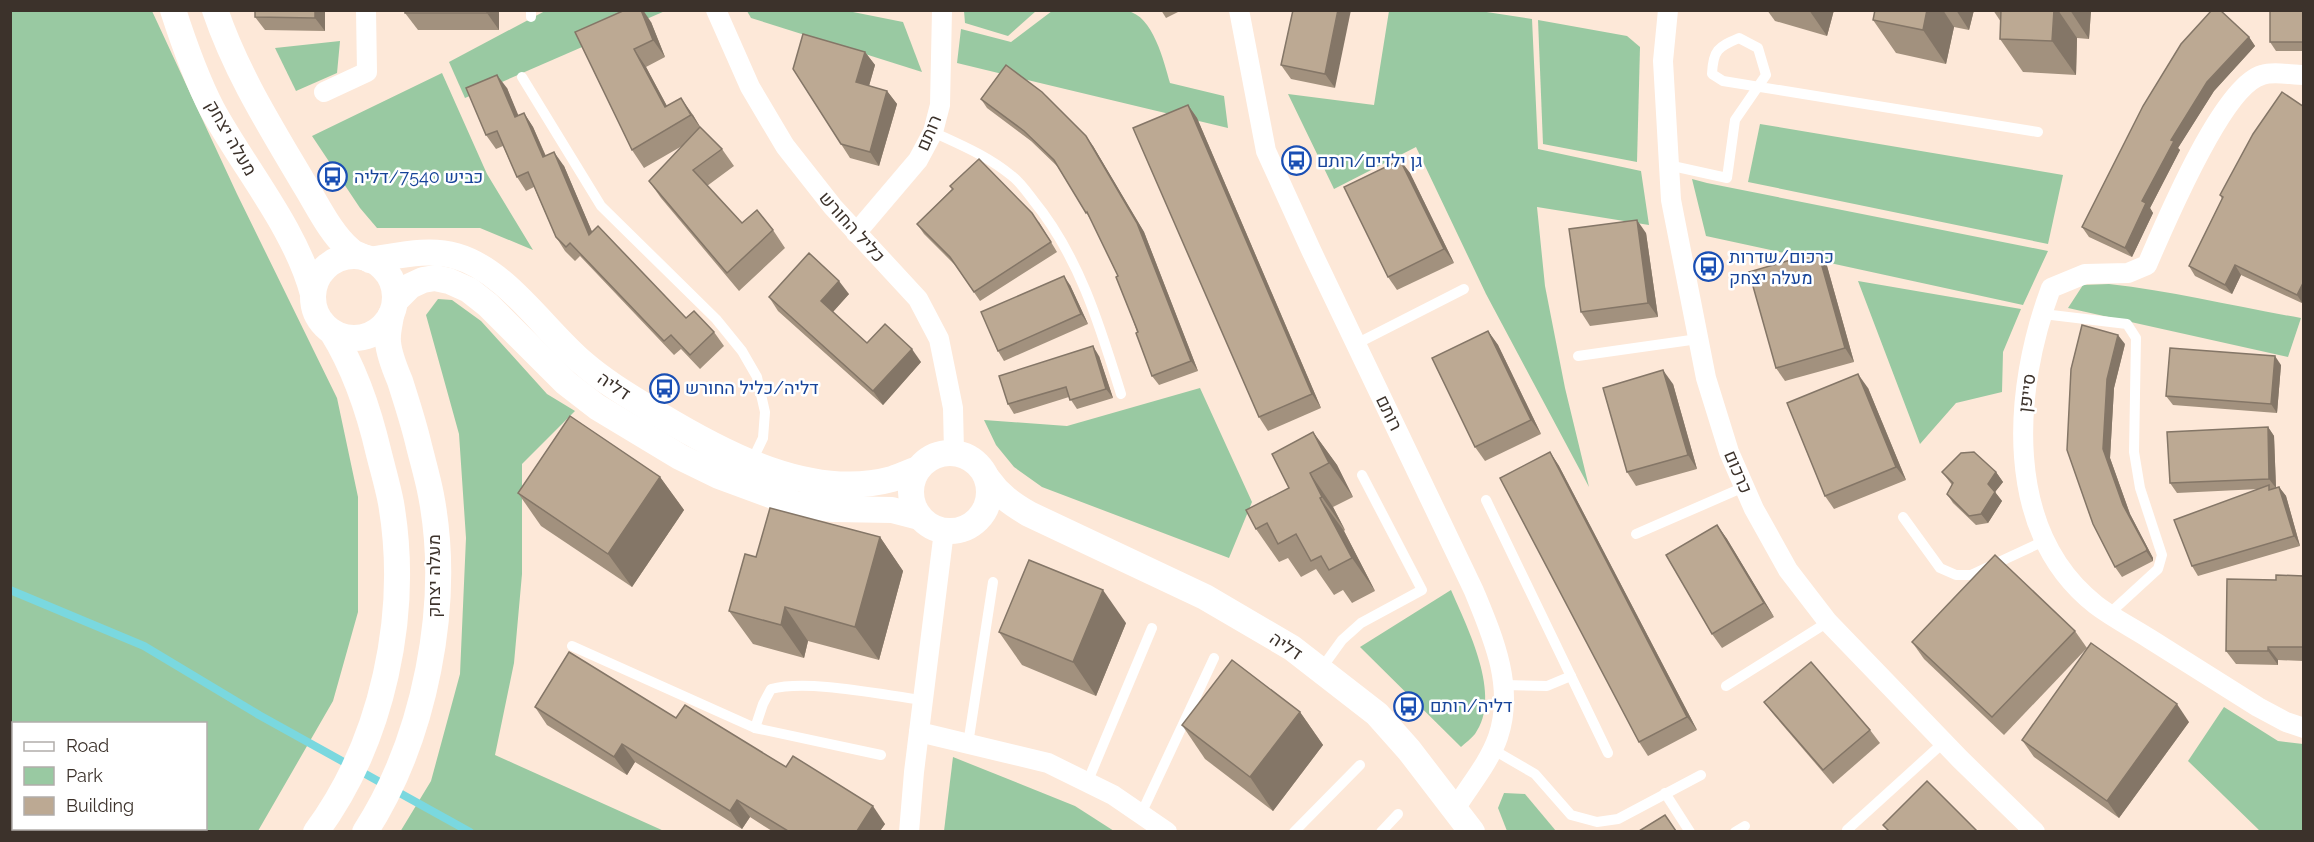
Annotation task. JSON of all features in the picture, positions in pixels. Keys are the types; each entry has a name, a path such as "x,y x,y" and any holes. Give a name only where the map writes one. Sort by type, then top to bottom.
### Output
{"street":[{"name":"מעלה יצחק","path":"172,10 190,60 212,108 304,265 313,294"},
{"path":"215,10 232,56 248,89 323,214 351,252 368,259 379,264 388,275 394,288 393,308 383,327 365,336 345,338 332,332 321,322 314,309 313,294 316,280 324,269 336,261 352,256 368,259"},
{"path":"324,92 367,72 366,10"},
{"name":"כליל החורש","path":"716,10 750,87 785,146 833,207 918,299 939,339 953,408 954,452"},
{"name":"רותם","path":"856,233 918,160 933,132 940,105 942,10"},
{"name":"רותם","path":"1239,10 1255,104 1266,151 1474,591 1495,642 1503,685 1503,707 1498,737 1455,808"},
{"name":"כרכום","path":"1668,10 1663,61 1671,200 1712,399 1729,452 1744,487 1788,570 1828,622 1944,742 2035,831"},
{"name":"סייפן","path":"2304,75 2262,75 2242,87 2213,129 2180,189 2147,265 2128,273 2085,274 2051,288 2034,345 2024,400 2024,452 2030,501 2044,541 2068,577 2096,605 2258,707 2286,722 2304,728"},
{"name":"דליה","path":"368,259 438,252 457,256 483,267 505,285 583,364 612,386 692,434 752,461 801,478 836,484 892,479 918,469"},
{"name":"דליה","path":"393,308 410,286 435,278 449,281 469,290 488,305 566,383 589,401 680,457 719,476 795,504 834,509 891,510 919,517"},
{"name":"מעלה יצחק","path":"365,831 389,790 404,754 428,672 438,562 431,496 413,420 388,343 393,308"},
{"name":"מעלה יצחק","path":"316,831 357,762 375,712 387,664 394,619 397,563 391,502 374,431 353,369 332,332"},
{"path":"954,452 971,458 981,467 988,479 990,493 988,506 971,526 958,531 944,531 929,526 919,517 912,504 910,491 918,469 928,459 940,453 954,452"},
{"name":"דליה","path":"988,479 997,492 1010,502 1051,526 1205,597 1292,648 1321,669 1377,714 1409,750 1472,831"},
{"name":"דליה","path":"981,517 1013,516 1051,526"},
{"path":"909,831 944,531"},
{"path":"919,732 1048,764 1113,795 1167,831"}],"lane":[{"path":"1668,165 1727,178 1735,120 1766,75 1758,48 1739,38 1720,46 1712,59 1712,74 1724,81 1780,90 2037,132"},
{"path":"522,78 601,206 716,319 742,351 757,377 765,412 763,438 752,461"},
{"path":"933,132 983,155 1015,177 1050,221 1078,272 1099,323 1121,394"},
{"path":"1356,344 1464,289"},
{"path":"2043,314 2127,324 2136,338 2134,452 2140,488 2162,555 2158,569 2110,613"},
{"path":"1578,356 1698,339"},
{"path":"1321,669 1342,640 1360,623 1422,590 1362,475"},
{"path":"1636,534 1744,487"},
{"path":"1486,500 1608,753"},
{"path":"1903,517 1940,568 1956,575 1971,575 2044,541"},
{"path":"968,744 993,582"},
{"path":"1726,686 1828,622"},
{"path":"1088,783 1152,628"},
{"path":"572,646 755,728 881,755"},
{"path":"1141,814 1214,658"},
{"path":"1503,685 1547,686 1570,676"},
{"path":"755,728 771,689 785,685 923,700"},
{"path":"1847,830 1944,742"},
{"path":"1492,749 1535,774 1571,814 1597,822 1618,819 1701,775"},
{"path":"1294,831 1360,765"},
{"path":"1665,794 1690,831"},
{"path":"1381,831 1398,814"}],"green space":[{"path":"1110,9 1136,14 1144,21 1156,41 1170,83 1224,96 1228,128 957,63 961,29 1011,42 1052,11"},
{"path":"964,10 1036,11 1008,36 965,23"},
{"path":"10,11 152,11 237,194 337,398 358,497 358,612 333,701 258,831 11,831"},
{"path":"545,11 665,11 465,98 449,62"},
{"path":"747,11 848,11 903,22 922,72 751,18"},
{"path":"1389,11 1480,11 1532,19 1538,149 1641,171 1649,225 1537,207 1545,286 1565,388 1589,487 1486,294 1416,147 1334,189 1288,94 1374,105"},
{"path":"1538,20 1627,36 1640,47 1637,162 1543,144"},
{"path":"340,41 337,73 296,91 275,48"},
{"path":"442,73 487,174 533,250 480,228 377,228 360,208 312,136"},
{"path":"1760,124 2063,175 2048,244 1748,182"},
{"path":"1692,179 2048,251 2023,305 1706,236"},
{"path":"1858,281 2021,309 2003,352 2002,392 1956,403 1920,444"},
{"path":"2109,284 2301,318 2288,357 2068,308 2083,285"},
{"path":"438,299 452,300 481,321 547,394 575,411 522,464 522,574 514,663 495,755 664,831 400,832 431,781 460,674 466,538 459,434 426,315"},
{"path":"1200,388 1252,502 1229,558 1042,487 1014,467 996,445 984,420 1067,426"},
{"path":"1451,590 1473,642 1484,681 1483,718 1475,734 1461,747 1360,647"},
{"path":"2224,707 2278,741 2303,744 2303,831 2260,831 2188,761"},
{"path":"953,757 1075,806 1114,831 944,831"},
{"path":"1504,793 1525,794 1556,831 1507,831 1498,808"}],"building":[{"path":"255,10 315,10 315,18 255,17"},
{"path":"405,10 487,10 487,13 405,13"},
{"path":"625,10 641,10 653,40 634,49 665,107 681,98 691,115 632,150 575,32"},
{"path":"1293,10 1338,10 1325,74 1281,65"},
{"path":"1875,10 1927,10 1923,30 1873,20"},
{"path":"2001,10 2054,10 2052,41 2000,39"},
{"path":"2212,10 2220,10 2249,37 2207,82 2171,140 2174,141 2142,201 2146,203 2125,248 2082,227 2143,106 2181,44"},
{"path":"2270,10 2304,10 2304,42 2270,42"},
{"path":"803,34 865,52 856,82 887,91 870,152 841,144 793,69"},
{"path":"1006,65 1042,92 1086,136 1137,223 1191,361 1152,376 1136,333 1138,332 1116,277 1118,276 1087,212 1054,160 1024,131 981,99"},
{"path":"497,75 515,117 524,113 543,157 554,152 589,235 598,226 686,318 694,311 714,332 690,355 671,335 664,341 570,243 566,247 556,237 528,172 517,177 497,131 486,135 466,88"},
{"path":"2282,92 2304,107 2304,281 2297,295 2235,265 2225,285 2189,266 2223,197 2220,195 2253,134"},
{"path":"1188,105 1312,394 1259,417 1133,128"},
{"path":"700,127 722,149 693,170 742,223 757,210 773,230 727,273 649,181"},
{"path":"979,159 1032,213 1051,242 974,292 950,257 917,224 953,189 950,186"},
{"path":"1400,160 1444,249 1388,277 1344,187"},
{"path":"1637,220 1648,303 1581,312 1569,229"},
{"path":"1818,252 1845,348 1776,368 1749,272"},
{"path":"809,253 839,281 821,301 867,343 885,324 912,349 873,391 769,297"},
{"path":"1064,276 1081,314 998,351 981,312"},
{"path":"2082,325 2118,335 2107,379 2103,449 2123,505 2147,549 2115,567 2093,524 2067,450 2071,369"},
{"path":"1488,331 1531,420 1475,447 1432,358"},
{"path":"1093,346 1106,389 1070,400 1066,387 1008,404 999,376"},
{"path":"2170,348 2275,356 2271,404 2166,396"},
{"path":"1663,370 1688,455 1627,472 1603,388"},
{"path":"1858,374 1896,467 1825,496 1787,403"},
{"path":"570,416 660,477 608,554 518,493"},
{"path":"2268,427 2269,479 2170,483 2167,432"},
{"path":"1313,432 1329,463 1310,473 1322,497 1320,498 1352,558 1329,570 1321,556 1311,561 1296,534 1278,544 1267,523 1256,529 1246,510 1289,488 1272,454"},
{"path":"1550,452 1687,717 1639,742 1500,478"},
{"path":"1974,452 1996,472 1988,484 1995,492 1981,514 1969,516 1947,494 1953,483 1942,472 1961,453"},
{"path":"2269,485 2269,490 2279,487 2294,536 2192,566 2174,520"},
{"path":"770,508 880,537 855,627 785,607 781,625 729,611 745,554 756,557"},
{"path":"1717,525 1764,603 1712,634 1666,555"},
{"path":"1995,555 2075,631 1992,717 1912,642"},
{"path":"1029,560 1103,590 1073,662 999,632"},
{"path":"2276,575 2304,576 2304,647 2268,647 2268,651 2226,651 2227,579 2276,580"},
{"path":"2091,643 2177,704 2107,801 2022,740"},
{"path":"569,652 676,718 685,705 786,767 793,756 873,806 857,831 788,831 737,800 730,811 622,744 614,757 535,707"},
{"path":"1232,660 1300,712 1250,777 1182,725"},
{"path":"1811,662 1870,730 1823,770 1764,702"},
{"path":"1927,781 1977,831 1889,831 1883,825"},
{"path":"1665,815 1676,831 1639,831"}],"waterway":[{"path":"10,590 144,646 259,715 470,832"}],"place":[{"name":"גן ילדים/רותם","path":"1296,161"},
{"name":"כביש 7540/דליה","path":"333,177"},
{"name":"כרכום/שדרות מעלה יצחק","path":"1708,267"},
{"name":"דליה/כליל החורש","path":"664,388"},
{"name":"דליה/רותם","path":"1409,706"}]}
